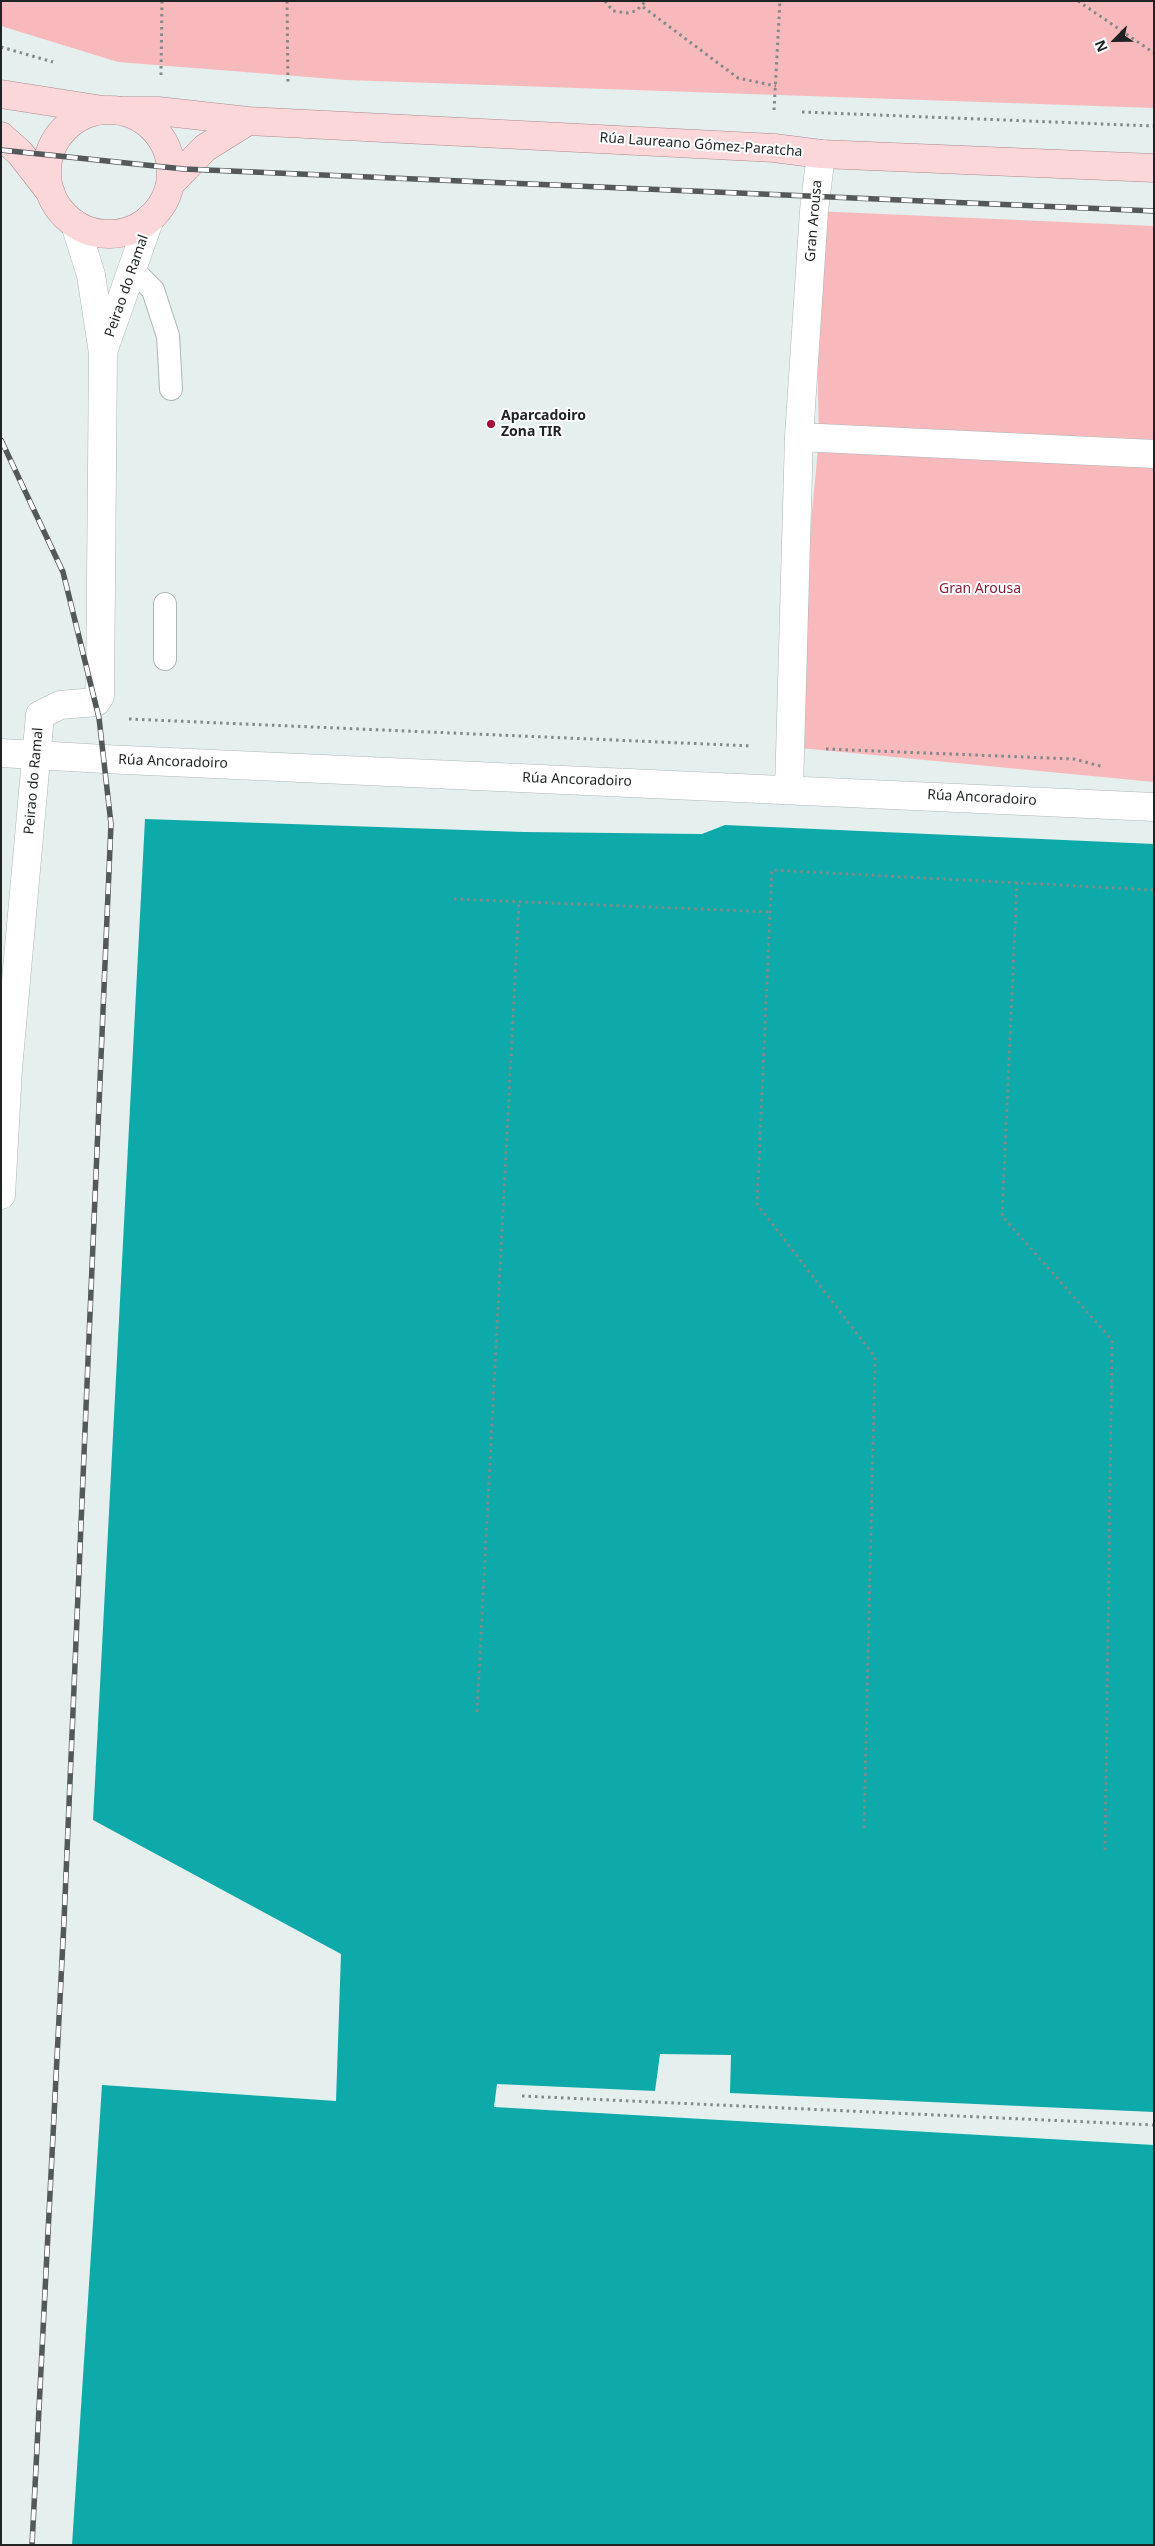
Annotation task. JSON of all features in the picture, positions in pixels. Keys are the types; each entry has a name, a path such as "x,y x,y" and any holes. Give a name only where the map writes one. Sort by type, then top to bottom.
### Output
{"main road":[{"path":"1,94 113,111 138,117 161,138 168,152 170,184"},
{"path":"51,193 47,175 48,156 56,138 69,124 86,114 113,111"},
{"name":"Rúa Laureano Gómez-Paratcha","path":"113,111 158,112 248,121 774,148 821,154 1154,168"},
{"path":"1,136 20,153 51,193 60,211 75,224 94,232 114,234 133,229 150,218 162,203 170,184 205,148 248,121"}],"street":[{"name":"Gran Arousa","path":"789,789 799,438 814,211 821,154"},
{"name":"Peirao do Ramal","path":"103,353 150,218"},
{"name":"Peirao do Ramal","path":"1,1195 8,1069 40,715 60,705 96,702 100,696 103,353 91,275 75,224"},
{"path":"799,438 1154,454"},
{"name":"Rúa Ancoradoiro","path":"1,752 104,760 789,789 1154,807"}],"lane":[{"path":"132,269 153,290 168,336 171,389"},
{"path":"165,604 166,658"}],"path":[{"path":"161,80 162,1"},
{"path":"287,1 288,89"},
{"path":"605,1 613,11 620,13 636,11 643,7 646,1"},
{"path":"774,110 780,1"},
{"path":"1078,1 1154,53"},
{"path":"643,7 738,78 776,86"},
{"path":"162,720 1074,760 1098,764 1112,771"},
{"path":"864,1828 875,1357 757,1204 772,870 1154,890"},
{"path":"1017,882 1002,1216 1112,1340 1105,1850"},
{"path":"454,898 771,912"},
{"path":"477,1712 519,902"},
{"path":"522,2096 1154,2125"}],"green space":[{"path":"1,1 1154,1 1154,108 346,80 118,62 1,26"},
{"name":"Gran Arousa","path":"814,211 1154,226 1154,782 790,747 819,438"}],"water":[{"path":"145,819 524,832 702,834 725,825 1154,844 1154,2112 730,2093 731,2055 660,2054 655,2091 497,2084 494,2107 1154,2145 1154,2545 72,2545 102,2085 336,2101 341,1954 93,1820"}],"railway":[{"path":"1,150 184,169 1154,211"},
{"path":"1,440 63,572 99,718 111,824 64,1921 32,2545"}],"place":[{"name":"Aparcadoiro Zona TIR","path":"491,424"}]}
